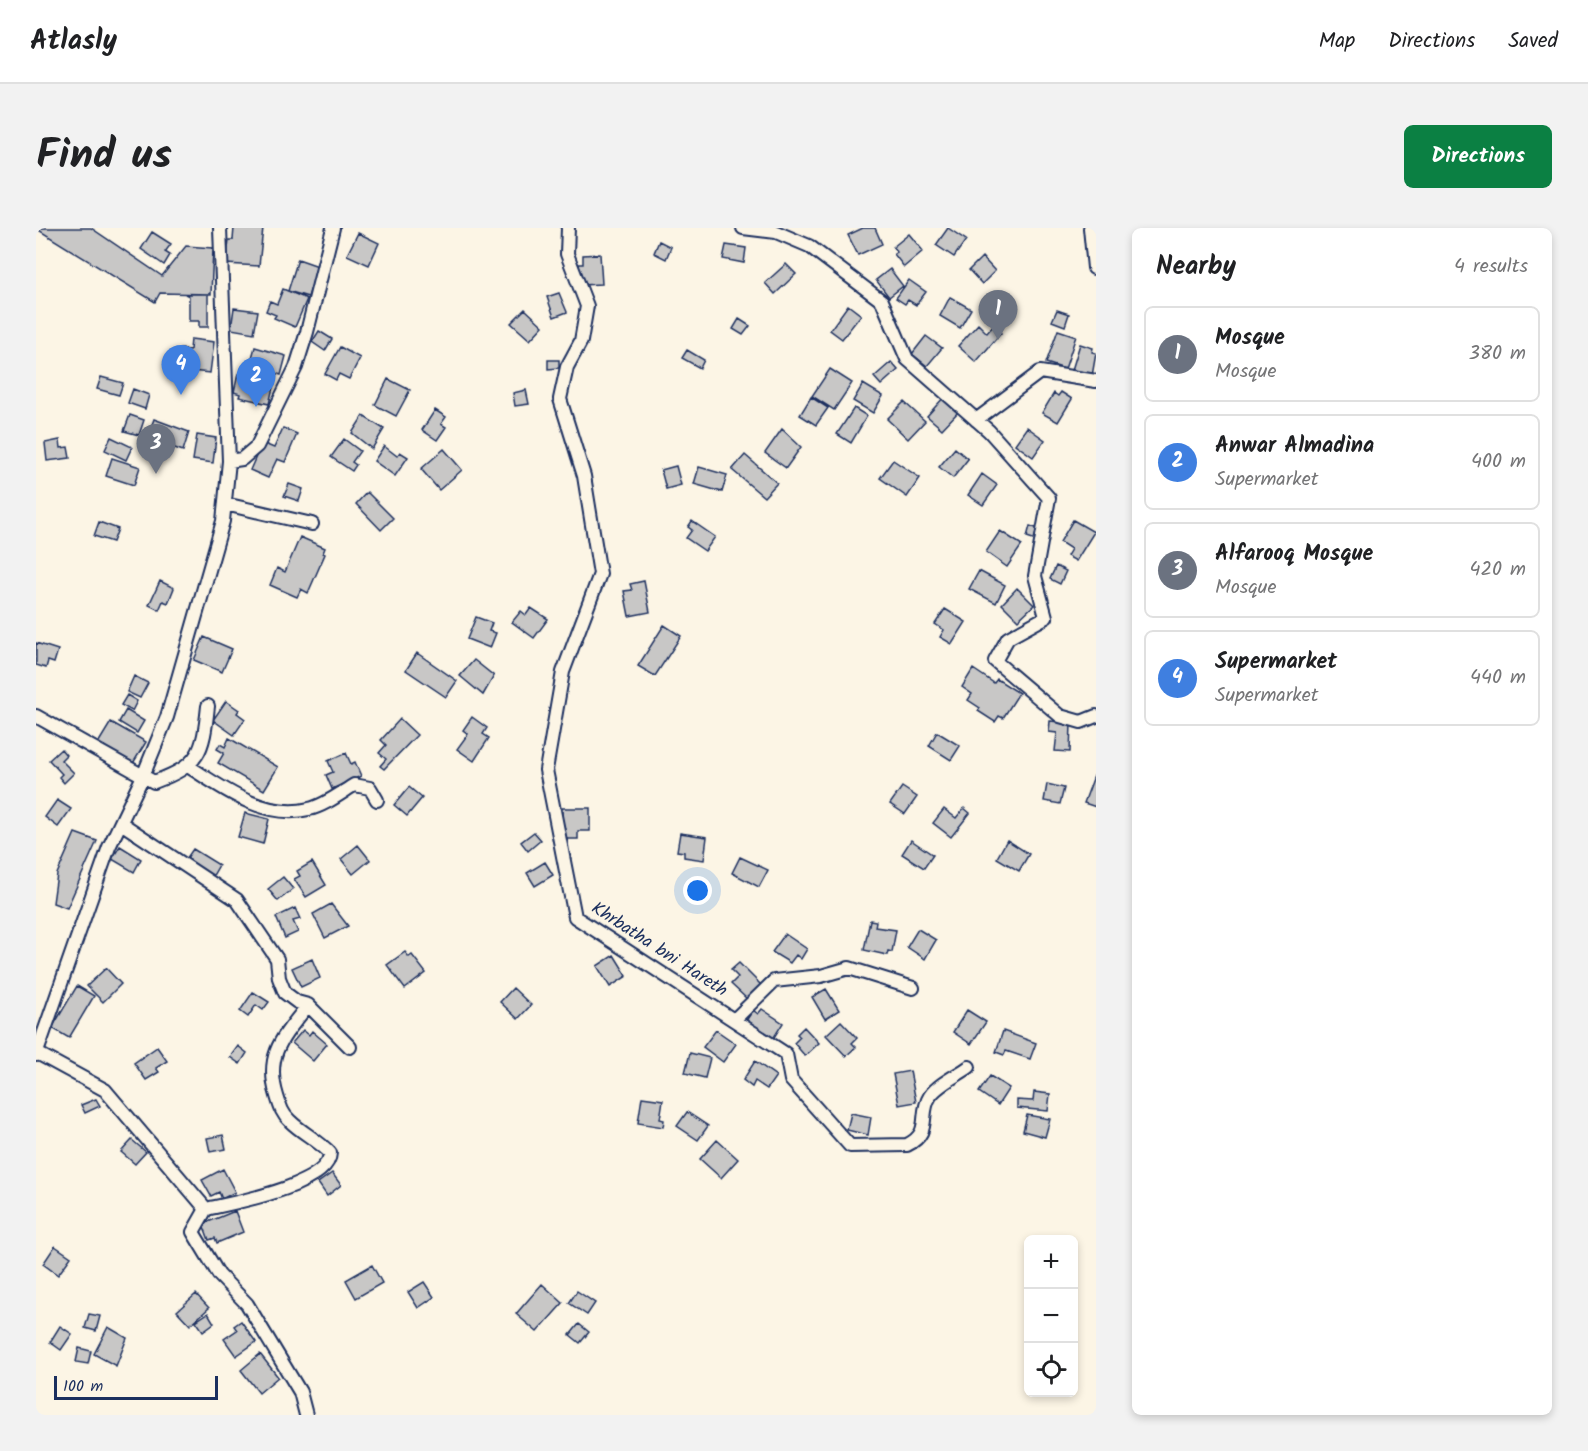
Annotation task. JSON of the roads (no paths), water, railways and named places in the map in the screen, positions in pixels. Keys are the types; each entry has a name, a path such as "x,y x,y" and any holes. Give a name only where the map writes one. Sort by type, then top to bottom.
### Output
{"street":[{"path":"206,1209 105,1090 36,1054 109,847 143,776 167,717 212,567 225,504 229,461 220,228"},
{"path":"229,461 242,459 257,447 296,367 333,228"},
{"name":"Khrbatha bni Hareth","path":"568,228 567,254 587,306 581,341 567,367 560,399 584,476 600,574 563,672 546,770 575,917 786,1054 791,1080 850,1146 907,1145 916,1141 921,1134 932,1094 969,1067"},
{"path":"743,228 776,232 809,246 882,301 907,358 976,420 1049,498 1035,576 1046,616 1008,638 995,661 1060,716 1081,722 1096,716"},
{"path":"1090,228 1094,268 1096,268"},
{"path":"976,420 1040,372 1096,381"},
{"path":"225,504 312,524"},
{"path":"36,716 154,782 183,772 197,755 205,737 208,706"},
{"path":"188,766 223,789 253,803 280,810 309,810 354,785 370,788 377,800"},
{"path":"121,823 237,900 277,959 279,978 285,993 297,1002 308,1005 350,1047"},
{"path":"734,1020 774,981 821,976 849,968 914,988"},
{"path":"306,1415 300,1392 247,1304 219,1275 193,1232 206,1209 273,1194 314,1174 330,1159 330,1153 321,1144 291,1122 282,1112 274,1087 272,1061 279,1042 308,1005"}],"place":[{"name":"Mosque","path":"998,340"},
{"name":"Supermarket","path":"181,395"},
{"name":"Anwar Almadina","path":"256,407"},
{"name":"Alfarooq Mosque","path":"156,474"}]}
